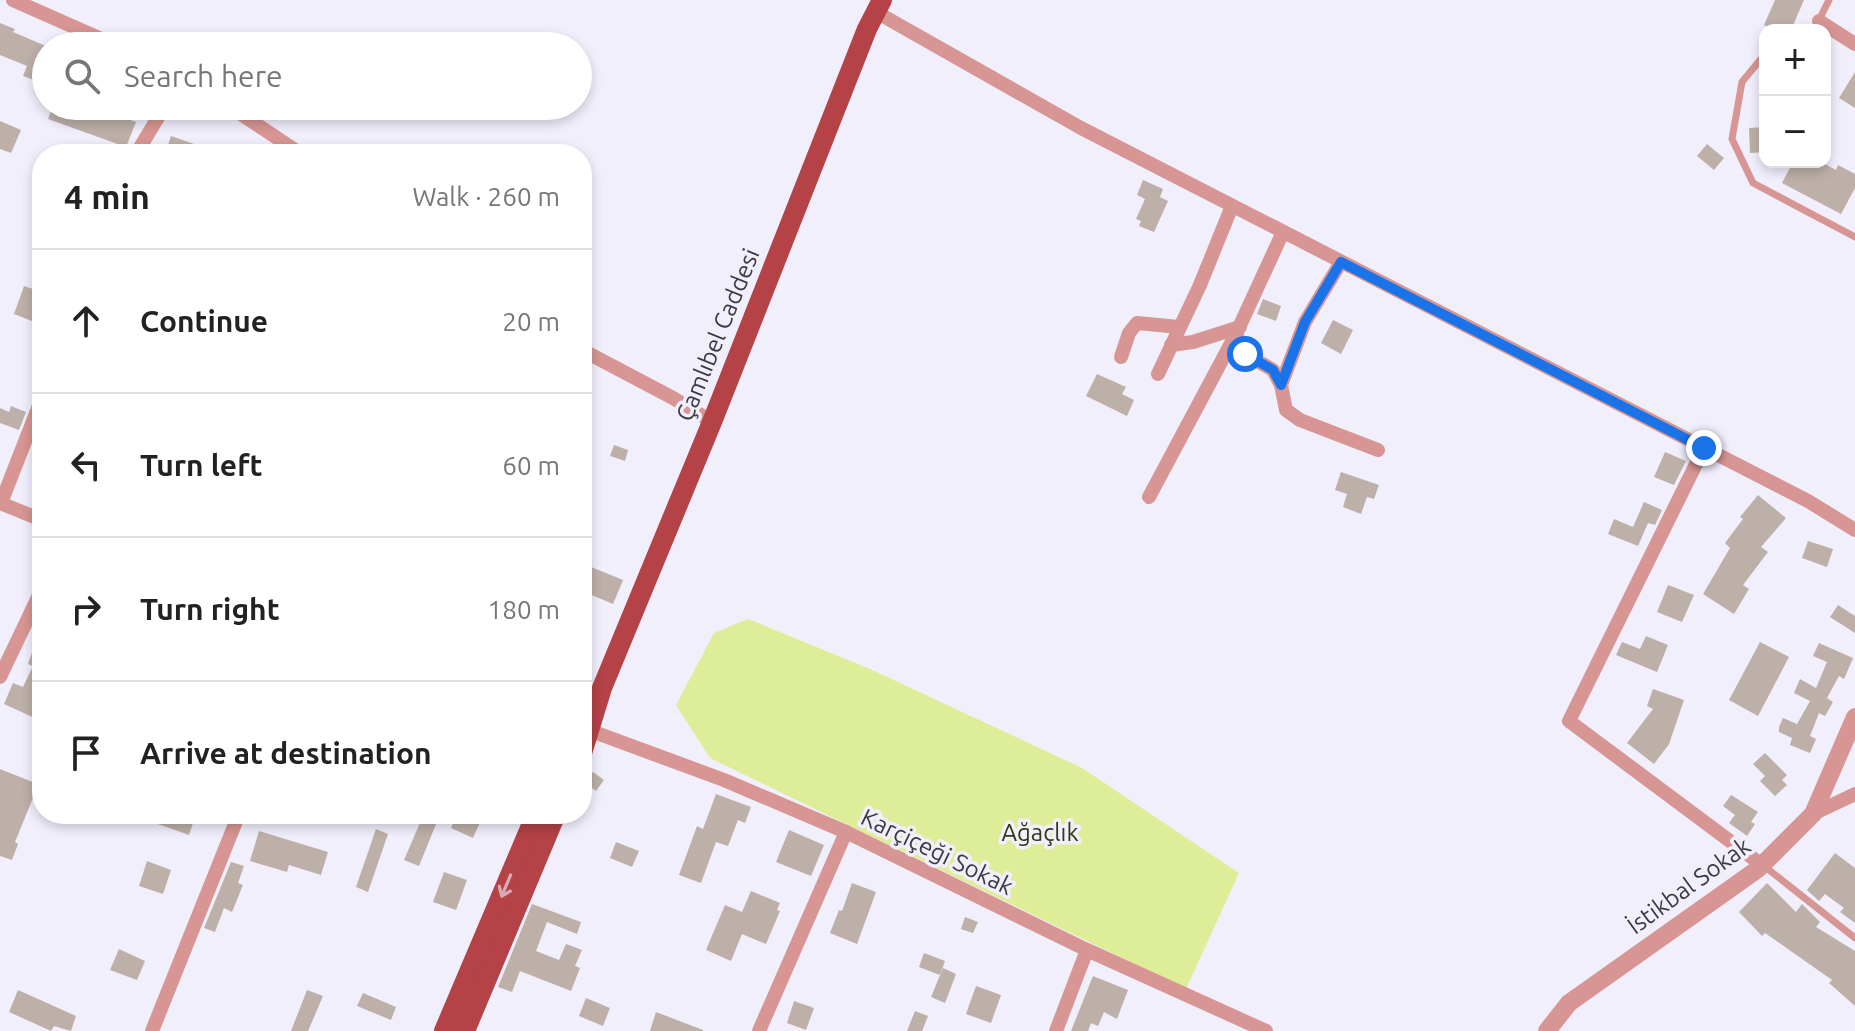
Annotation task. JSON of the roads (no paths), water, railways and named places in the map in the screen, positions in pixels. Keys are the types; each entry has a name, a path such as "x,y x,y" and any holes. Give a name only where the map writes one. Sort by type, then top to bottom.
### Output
{"main road":[{"name":"Çamlıbel Caddesi","path":"592,710 712,422 867,29 879,6"},
{"path":"444,1031 532,824"},
{"path":"465,1031 552,824"}],"street":[{"path":"13,0 85,32"},
{"path":"879,6 1081,128 1808,501 1855,530"},
{"path":"1831,33 1855,44"},
{"path":"142,144 157,120"},
{"path":"250,120 286,144"},
{"path":"1158,374 1200,285 1232,206"},
{"path":"1149,497 1238,331 1283,232"},
{"path":"1281,385 1305,322 1341,262"},
{"path":"1121,357 1129,333 1137,323 1179,327"},
{"path":"1171,345 1238,331"},
{"path":"1238,331 1245,354 1273,370 1281,385 1286,410 1300,420 1378,450"},
{"path":"592,355 712,422"},
{"path":"32,424 1,503 32,516"},
{"path":"1704,448 1569,721 1762,865"},
{"path":"0,677 32,610"},
{"name":"İstikbal Sokak","path":"1547,1031 1569,1003 1762,865 1813,814 1855,717"},
{"name":"Karçiçeği Sokak","path":"592,728 846,832 1087,950 1266,1031"},
{"path":"1813,814 1854,793"},
{"path":"152,1031 235,824"},
{"path":"759,1031 846,832"},
{"path":"1056,1031 1087,950"}],"lane":[{"path":"1818,24 1829,0"},
{"path":"1759,61 1742,82 1732,139 1753,183 1855,237"},
{"path":"1762,865 1855,938"}],"park label":[{"name":"Ağaçlık","path":"1040,833"}]}
